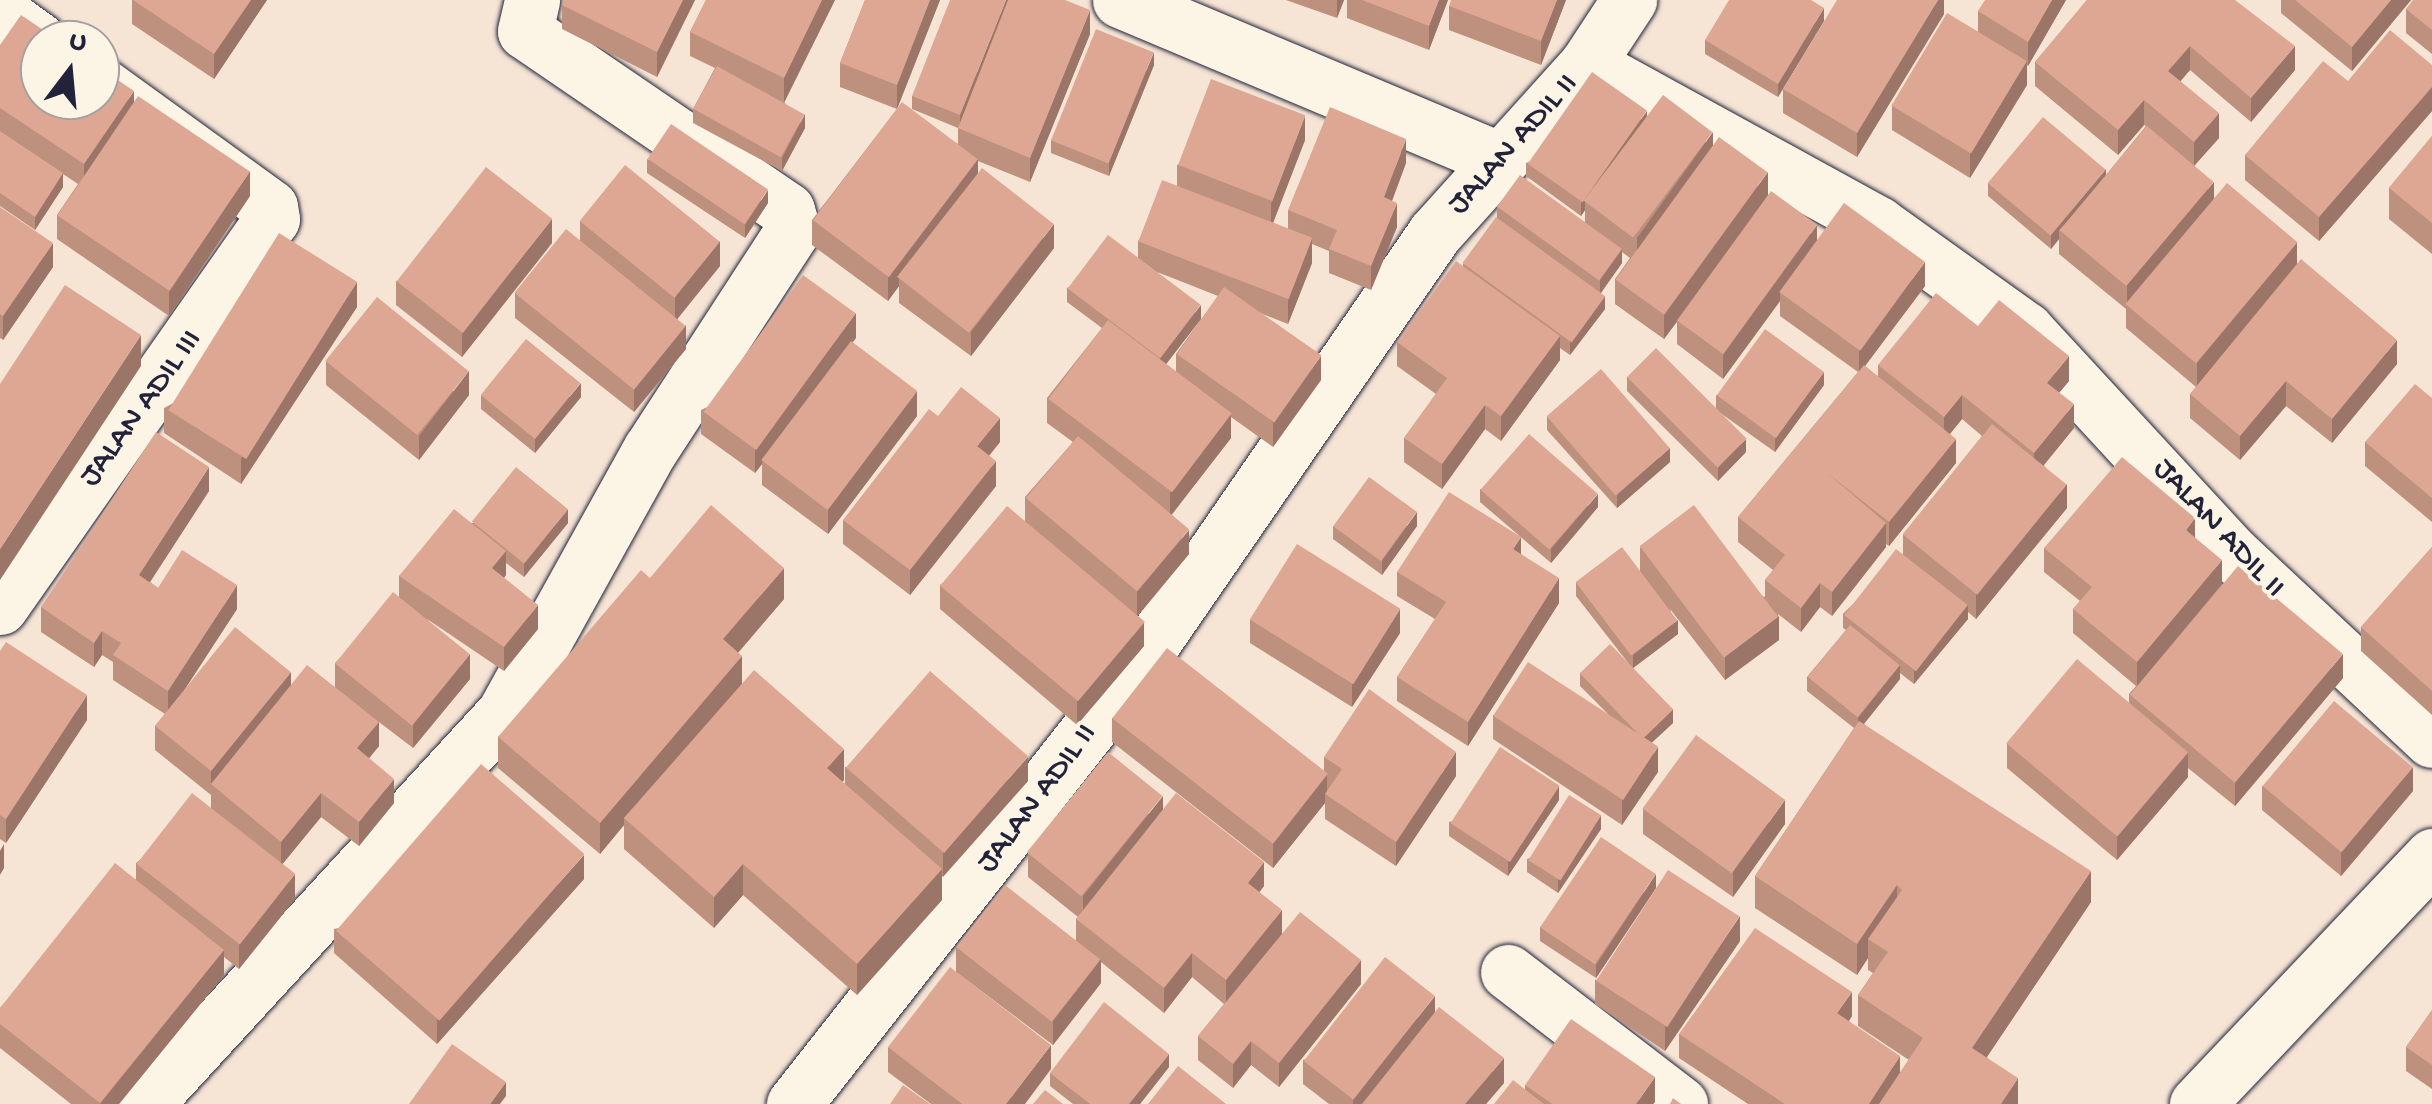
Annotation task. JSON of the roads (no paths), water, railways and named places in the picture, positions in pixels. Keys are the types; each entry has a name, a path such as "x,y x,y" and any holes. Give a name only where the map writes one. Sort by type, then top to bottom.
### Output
{"street":[{"path":"146,1104 504,712 650,450 793,230 787,210 525,32 532,0"},
{"path":"1120,0 1494,157"},
{"path":"1587,64 1629,0"},
{"name":"JALAN ADIL II","path":"794,1104 1111,702 1494,157 1587,64 1878,224 2026,330 2234,554 2432,740"},
{"name":"JALAN ADIL III","path":"0,606 269,231 270,207 120,98"},
{"path":"2198,1104 2432,856"},
{"path":"1508,972 1680,1104"}]}
